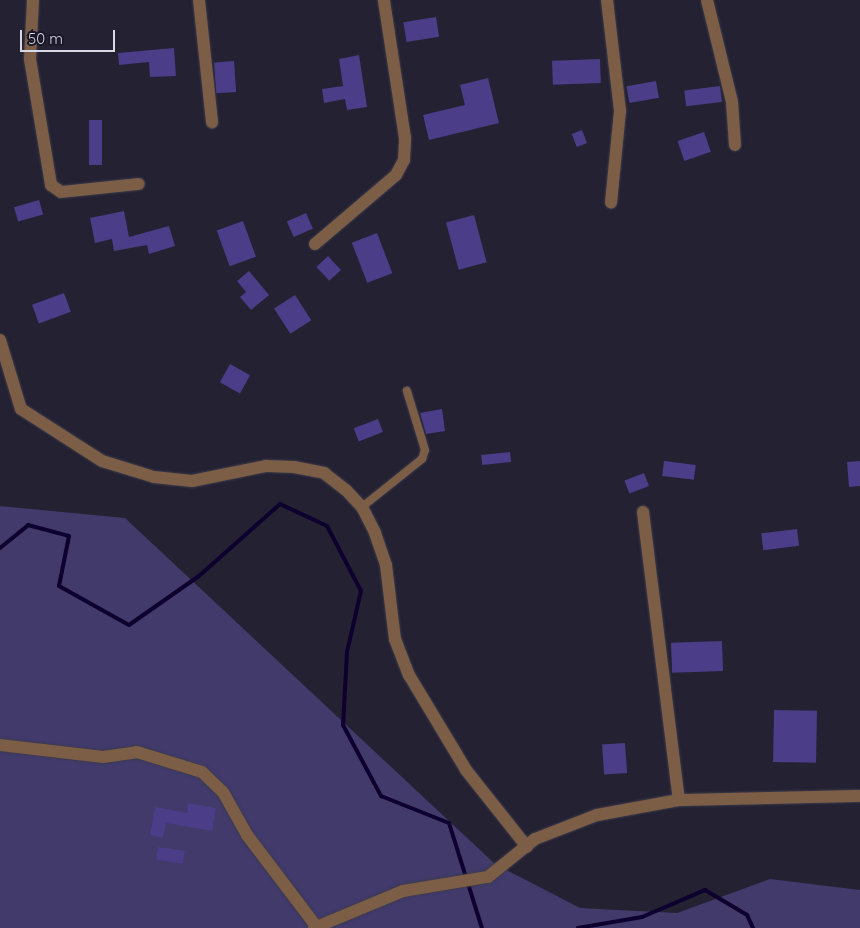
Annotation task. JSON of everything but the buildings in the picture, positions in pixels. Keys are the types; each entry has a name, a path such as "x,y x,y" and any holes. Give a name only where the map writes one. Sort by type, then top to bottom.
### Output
{"street":[{"path":"32,0 30,60 51,185 61,192 139,184"},
{"path":"199,0 212,122"},
{"path":"315,244 396,175 404,160 405,138 384,0"},
{"path":"607,0 620,111 611,204"},
{"path":"707,0 732,102 735,145"},
{"path":"0,340 21,409 102,461 154,477 192,481 266,466 294,467 324,473 362,506 386,565 395,639 410,675 466,770 526,847"},
{"path":"643,512 679,800"},
{"path":"0,745 103,757 137,752 202,772 222,792 247,834 315,927 403,891 488,877 548,832 597,815 679,800 860,796"}],"lane":[{"path":"362,506 422,459 425,450 407,391"}],"shaded area":[{"path":"0,506 125,518 495,864 580,908 677,913 770,879 860,890 860,928 0,928"}],"waterway":[{"path":"0,548 28,525 69,536 59,586 129,625 199,576 280,504 327,526 361,591 347,652 343,725 381,796 449,823 482,928"},
{"path":"578,928 642,917 705,890 747,915 753,928"}]}
